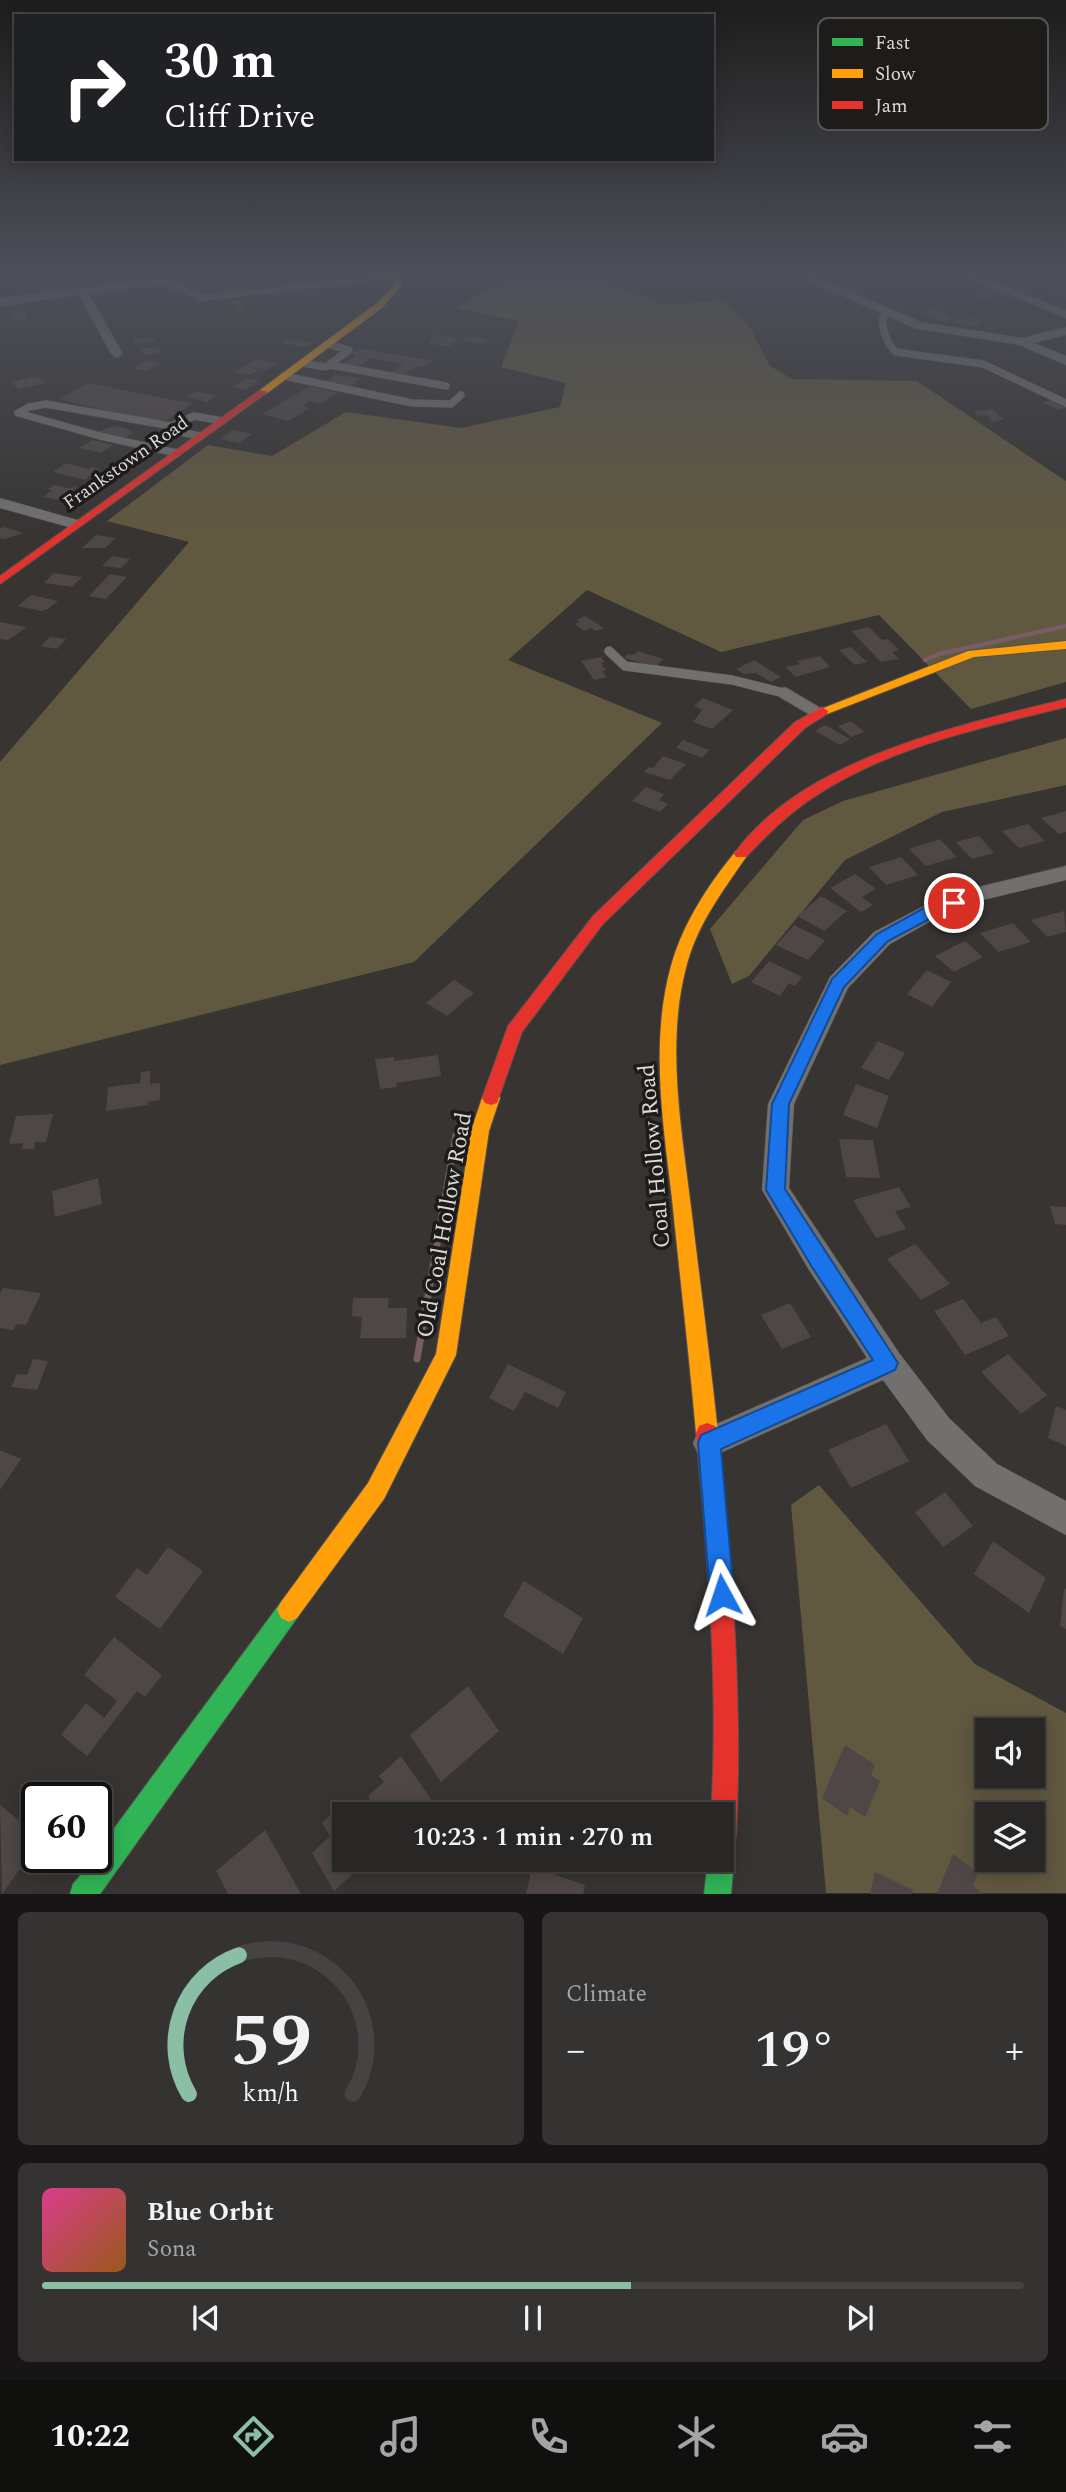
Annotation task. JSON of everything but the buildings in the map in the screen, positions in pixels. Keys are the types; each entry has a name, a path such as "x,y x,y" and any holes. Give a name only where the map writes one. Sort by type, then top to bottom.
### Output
{"main road":[{"name":"Frankstown Road","path":"0,581 307,359"},
{"name":"Old Coal Hollow Road","path":"83,1894 376,1491 446,1355 480,1131 514,1030 598,920 800,725 818,713 972,654 1066,645"},
{"name":"Coal Hollow Road","path":"724,1802 727,1697 709,1443 668,1064 669,1014 676,973 690,929 737,857 769,822 801,796 835,776 926,740 1066,703"},
{"path":"718,1894 719,1872"}],"street":[{"path":"0,503 76,524"},
{"path":"1066,873 978,894 930,912 882,937 838,983 780,1104 775,1190 888,1363 938,1429 986,1475 1066,1519"},
{"path":"709,1443 888,1363"}],"lane":[{"path":"330,365 337,359"},
{"path":"961,359 975,362 1066,403"},
{"path":"302,363 330,365 446,386"},
{"path":"284,376 412,403 451,404 461,395"},
{"path":"177,453 100,436 18,413 29,407 46,404 171,426 201,436"},
{"path":"171,426 194,416 223,421"},
{"path":"609,651 625,666 732,680 778,690 818,713"}],"shaded area":[{"path":"504,359 767,359 770,366 792,379 917,381 1066,481 1066,682 971,709 879,615 721,652 587,590 508,660 662,723 414,962 0,1065 0,762 189,542 107,521 208,445 272,456 346,412 461,428 560,407 566,383 501,367"},
{"path":"1066,738 1066,785 942,812 845,860 749,976 732,984 710,929 803,820 843,801"},
{"path":"819,1485 975,1664 1066,1713 1066,1893 826,1893 791,1505"}],"waterway":[{"path":"925,660 939,654 1066,626"},
{"path":"417,1359 456,1135"}],"traffic: fast":[{"path":"83,1894 289,1610"},
{"path":"717,1894 720,1872"}],"traffic: slow":[{"path":"263,392 307,359"},
{"path":"822,711 972,654 1066,645"},
{"path":"707,1433 671,1107 670,1024 678,969 695,923 721,880 741,854"},
{"path":"289,1610 376,1491 446,1355 480,1131 491,1098"}],"traffic: jam":[{"path":"0,581 263,392"},
{"path":"741,854 773,821 809,794 849,771 934,738 1066,703"},
{"path":"491,1098 514,1030 598,920 800,725 822,711"},
{"path":"707,1433 724,1634 727,1735 725,1802"}],"route":[{"path":"722,1595 709,1443 888,1363 775,1190 780,1104 838,983 882,937 930,912 954,903"}]}
